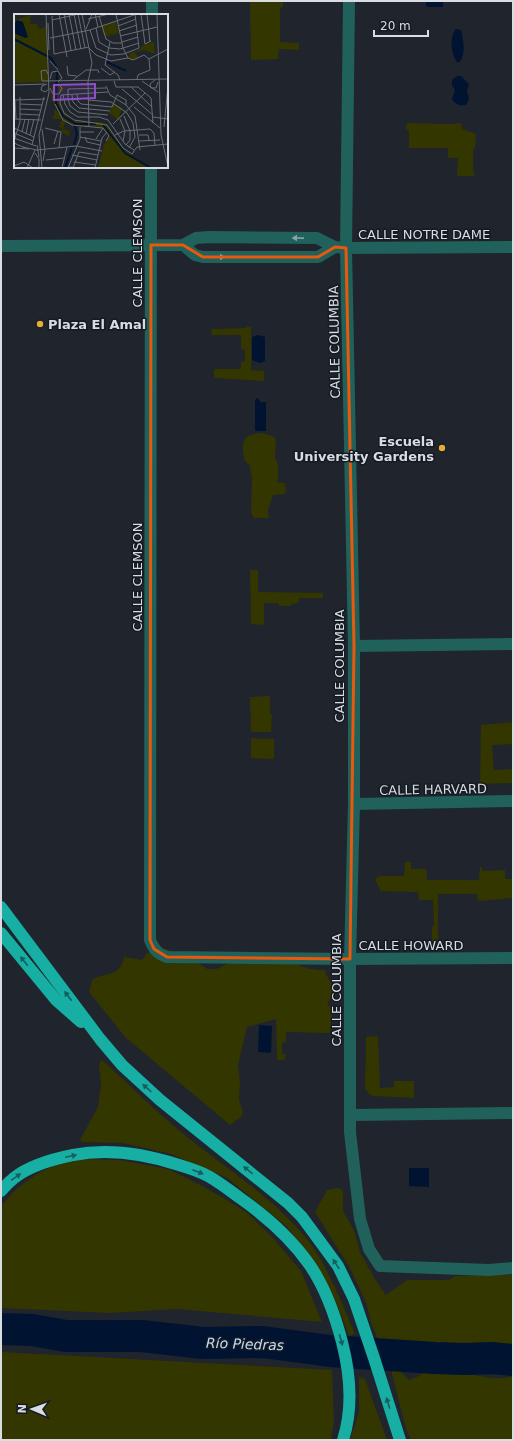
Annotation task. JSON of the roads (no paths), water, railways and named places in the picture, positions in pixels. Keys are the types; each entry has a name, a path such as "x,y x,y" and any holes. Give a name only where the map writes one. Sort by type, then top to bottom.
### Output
{"highway":[{"path":"1,907 122,1066 160,1100 288,1203 302,1217 338,1266 354,1299 400,1440"},
{"path":"1,933 56,1000 100,1039"},
{"path":"1,1191 14,1178 34,1167 60,1158 83,1153 104,1151 130,1153 161,1159 189,1168 220,1183 264,1215 282,1231 310,1265 329,1303 347,1360 349,1406 345,1435"}],"street":[{"path":"152,1 152,14"},
{"name":"CALLE COLUMBIA","path":"349,1 341,247 354,646 354,804 350,959 350,1132 360,1219 369,1249 380,1266 489,1270 513,1268"},
{"name":"CALLE CLEMSON","path":"151,168 150,940 154,949 160,955 167,957 188,957"},
{"path":"1,246 183,246 196,238 209,237 317,238 341,247"},
{"path":"183,246 195,255 211,257 318,257 341,247"},
{"name":"CALLE NOTRE DAME","path":"341,247 513,248"},
{"path":"354,646 513,644"},
{"name":"CALLE HARVARD","path":"354,804 513,801"},
{"name":"CALLE HOWARD","path":"188,957 350,959 513,958"},
{"path":"350,1115 513,1113"}],"water":[{"path":"426,1 443,1 443,7 428,7 426,6"},
{"path":"456,29 461,30 464,47 463,56 458,63 452,51 452,36"},
{"path":"457,76 461,76 469,84 467,91 469,99 466,105 458,105 452,99 455,90 452,85 452,80"},
{"path":"258,335 265,337 265,361 260,363 252,360 252,337"},
{"path":"257,398 260,402 266,402 266,431 255,431 255,400"},
{"path":"259,1025 272,1026 271,1053 258,1052"},
{"path":"409,1168 429,1168 429,1187 409,1186"}],"waterway":[{"name":"Río Piedras","path":"1,1329 32,1330 66,1336 142,1336 203,1343 263,1342 330,1351 435,1358 492,1358 513,1360"}],"place":[{"name":"Plaza El Amal","path":"40,324"},
{"name":"Escuela University Gardens","path":"442,448"}]}
